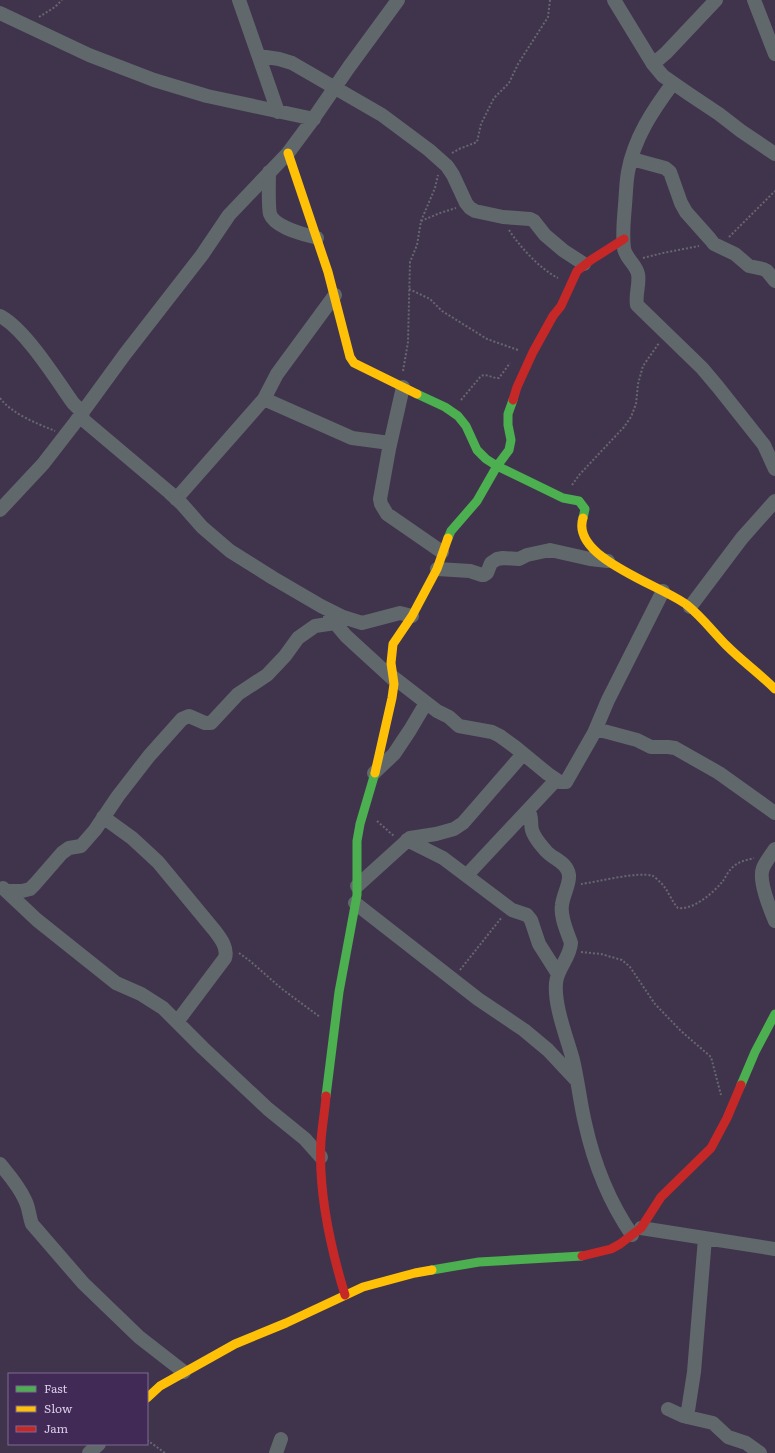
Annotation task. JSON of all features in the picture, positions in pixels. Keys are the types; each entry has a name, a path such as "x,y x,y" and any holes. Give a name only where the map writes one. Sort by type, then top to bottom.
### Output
{"street":[{"path":"239,0 278,112"},
{"path":"0,510 43,464 66,435 125,354 202,255 229,216 288,153 314,119 398,0"},
{"path":"614,0 653,64 663,76 775,154"},
{"path":"653,64 666,53 716,0"},
{"path":"754,0 775,54"},
{"path":"0,13 89,55 154,80 207,96 314,119"},
{"path":"259,56 279,59 292,63 382,115 443,162 453,175 467,205 475,211 499,216 530,219 534,221 545,235 564,251 584,264"},
{"path":"256,107 267,79"},
{"path":"673,83 652,112 639,135 628,171 624,251 638,275 636,297 637,305 702,368 764,444 774,461"},
{"path":"288,153 335,295 350,357 354,363 453,412 466,426 481,455 497,466 564,498 579,501 583,504 586,509 586,514 582,523 583,535 592,548 609,561 690,607 731,650 775,689"},
{"path":"632,159 666,168 670,172 681,203 686,212 717,245 735,254 749,266 767,271 775,282"},
{"path":"269,172 270,213 275,221 287,228 317,238"},
{"path":"345,1294 337,1269 325,1210 321,1141 345,954 355,903 357,886 357,841 392,698 393,678 391,663 393,644 412,616 437,570 442,552 451,531 477,502 510,445 511,440 508,425 508,414 517,387 533,352 553,316 561,306 577,271 584,264 624,239"},
{"path":"176,499 264,399 277,374 335,295"},
{"path":"0,316 9,321 26,339 81,414 176,499 202,527 230,551 321,606 344,617 362,623 400,613 412,616"},
{"path":"401,386 380,499 383,509 387,514 442,552"},
{"path":"264,399 352,438 390,443"},
{"path":"690,607 742,538 775,501"},
{"path":"437,570 470,571 484,575 486,574 491,563 497,559 518,559 527,555 550,550 590,559 609,561"},
{"path":"321,606 346,636 393,678 426,703 459,726 492,732 500,736 556,780 564,782 568,780 596,729 608,700 663,591"},
{"path":"4,888 22,891 30,889 66,849 81,846 95,830 103,817 149,756 182,718 189,716 205,723 211,723 238,694 268,675 285,656 298,638 315,626 335,623"},
{"path":"374,773 394,754 426,703"},
{"path":"596,729 637,740 651,748 675,748 719,773 775,813"},
{"path":"357,886 410,838 436,834 454,829 462,823 523,754"},
{"path":"467,874 556,780"},
{"path":"528,810 531,816 532,830 535,836 547,852 560,861 568,871 569,876 562,905 562,916 570,943 570,951 558,974 556,994 577,1081 585,1124 595,1160 604,1186 620,1217 636,1232 705,1238 775,1249"},
{"path":"103,817 132,838 158,862 183,891 223,943 226,954 224,958 177,1022"},
{"path":"405,842 434,852 467,874 509,908 527,915 531,920 539,944 558,974"},
{"path":"775,849 763,868 761,875 768,904 775,920"},
{"path":"4,888 37,920 116,983 150,999 163,1008 268,1109 306,1139 321,1157"},
{"path":"355,903 478,999 524,1030 548,1050 577,1081"},
{"path":"148,1397 160,1386 235,1344 286,1323 345,1294 363,1288 415,1273 479,1262 584,1256 611,1249 636,1232 662,1197 711,1148 727,1118 755,1052 775,1014"},
{"path":"0,1164 18,1187 26,1201 32,1224 83,1283 139,1337 184,1372"},
{"path":"688,1417 694,1372 705,1238"},
{"path":"668,1409 688,1417 713,1423 728,1437 746,1443 760,1453"},
{"path":"276,1453 281,1438"},
{"path":"89,1453 98,1445"}],"path":[{"path":"26,25 55,7 62,0"},
{"path":"401,386 408,342 410,262 417,245 422,221 443,162 459,149 477,142 482,124 494,98 509,83 521,59 548,17 550,0"},
{"path":"630,262 663,253 717,245 775,191"},
{"path":"422,221 440,213 467,205"},
{"path":"499,216 514,238 539,264 553,276 571,283"},
{"path":"409,289 430,299 442,311 487,339 518,350 515,356"},
{"path":"564,498 580,474 624,427 636,404 638,384 643,366 666,334"},
{"path":"453,412 472,385 481,376 486,375 495,379 500,378 511,362"},
{"path":"0,398 4,404 25,418 66,435"},
{"path":"364,810 405,842"},
{"path":"566,887 627,876 653,876 661,882 678,908 686,908 711,893 722,883 733,867 742,861 755,857"},
{"path":"452,979 509,908"},
{"path":"223,943 250,961 282,989 335,1027"},
{"path":"570,951 601,954 622,960 630,967 656,1004 681,1031 711,1057 722,1099"},
{"path":"148,1441 164,1453"}],"traffic: fast":[{"path":"417,394 445,407 458,416 466,426 477,450 486,459 497,466 563,498 579,501 585,509 583,518"},
{"path":"448,538 451,531 477,501 497,466 509,450 511,440 508,425 508,414 513,400"},
{"path":"326,1096 339,992 357,895 357,841 360,824 375,773"},
{"path":"741,1085 755,1052 775,1014"},
{"path":"432,1270 479,1262 582,1256"}],"traffic: slow":[{"path":"288,153 328,272 350,357 354,363 417,394"},
{"path":"583,518 583,532 590,546 604,558 621,569 675,597 687,605 733,652 775,689"},
{"path":"375,773 394,684 391,663 393,644 412,616 437,569 448,538"},
{"path":"148,1397 160,1386 235,1344 286,1323 363,1287 432,1270"}],"traffic: jam":[{"path":"513,400 517,387 533,352 553,316 561,306 577,271 591,260 624,239"},
{"path":"582,1256 611,1249 641,1228 661,1197 711,1148 727,1118 741,1085"},
{"path":"326,1096 321,1141 321,1180 326,1219 334,1258 345,1295"}]}
